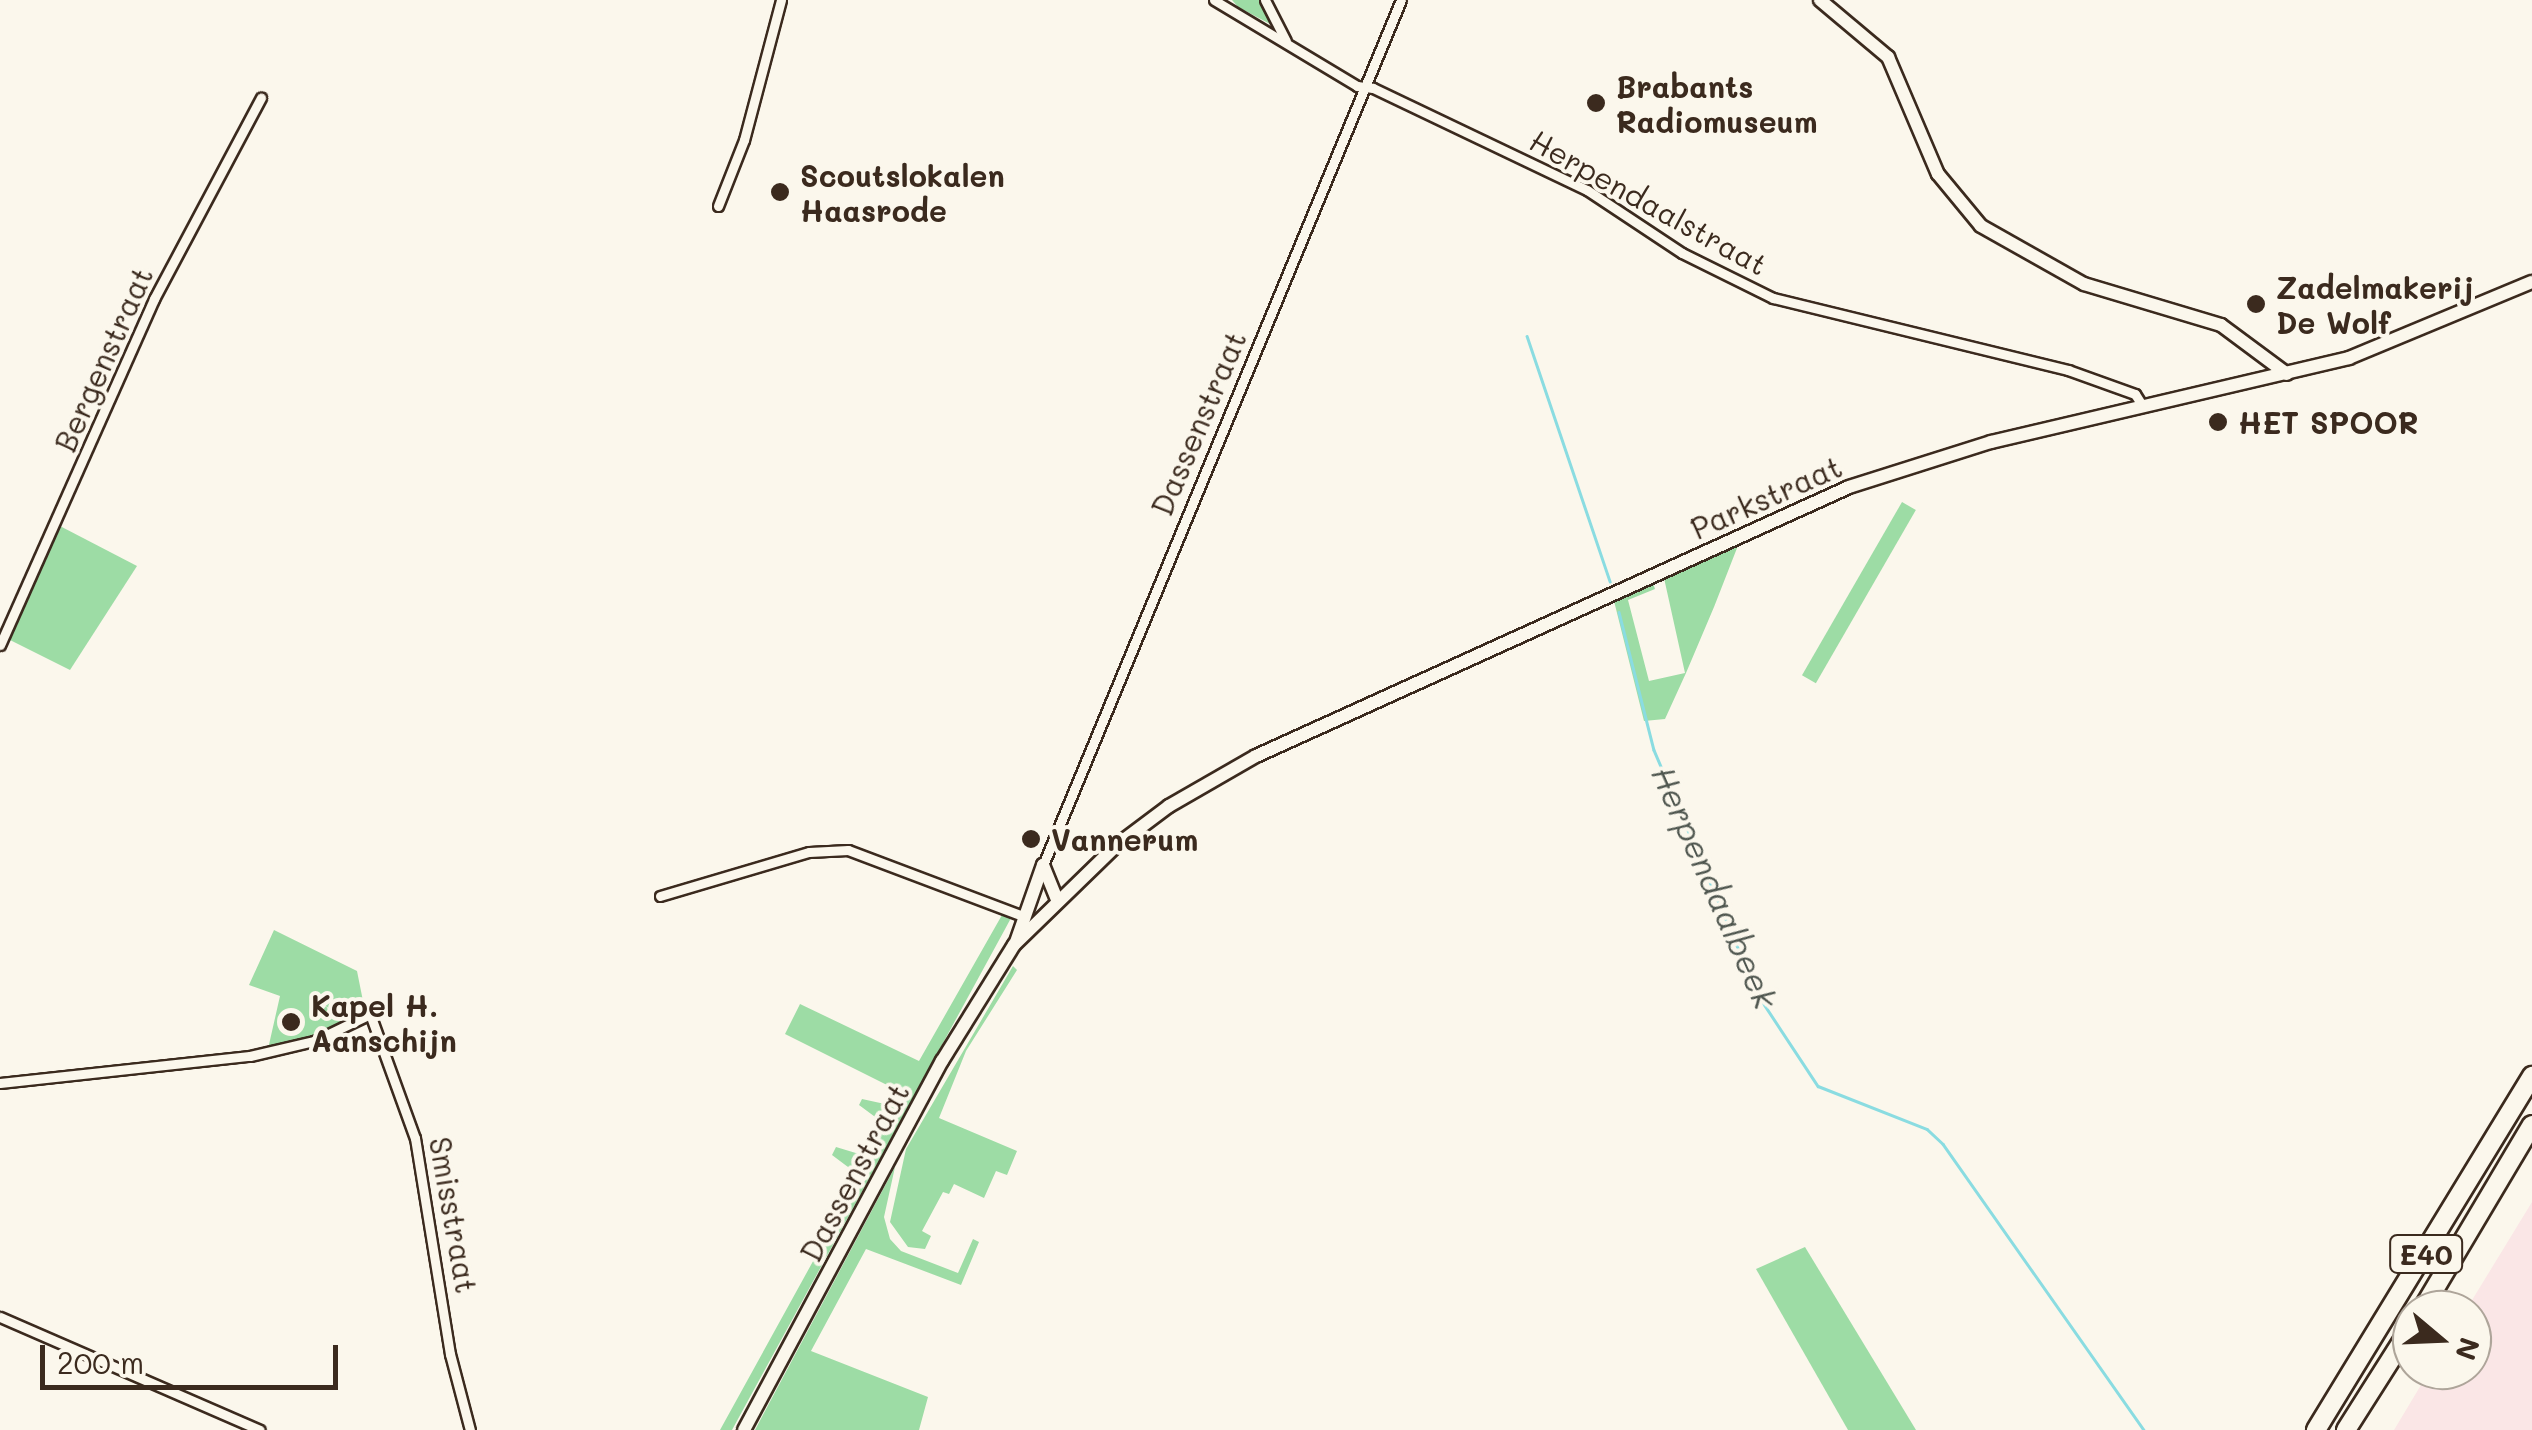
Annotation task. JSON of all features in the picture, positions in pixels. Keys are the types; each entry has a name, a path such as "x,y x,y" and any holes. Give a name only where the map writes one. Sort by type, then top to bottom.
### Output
{"highway":[{"name":"E40","path":"2316,1430 2532,1076"},
{"name":"E40","path":"2434,1290 2532,1125"},
{"path":"2346,1430 2392,1358"}],"street":[{"path":"718,206 744,140 781,0"},
{"path":"1265,0 1287,44"},
{"name":"Dassenstraat","path":"744,1430 942,1061 1016,942 1020,918 1401,0"},
{"path":"1820,0 1888,57 1908,91 1938,174 1981,226 2084,284 2221,325 2287,374"},
{"name":"Herpendaalstraat","path":"1218,1 1364,87 1586,190 1682,253 1773,298 2068,370 2135,394 2143,407"},
{"name":"Bergenstraat","path":"0,645 154,299 261,98"},
{"name":"Parkstraat","path":"1032,931 1054,891 1074,884 1145,823 1221,774 1772,519 1944,454 2287,374 2410,336 2532,282"},
{"path":"660,896 810,852 848,850 1020,918 1032,931"},
{"path":"1043,865 1054,891"},
{"path":"1035,886 1054,891"},
{"name":"Dassenstraat","path":"1016,942 1032,931"},
{"name":"Smisstraat","path":"0,1082 250,1056 314,1041 370,1014 416,1138 450,1354 470,1430"},
{"path":"0,1317 260,1430"}],"shaded area":[{"path":"2532,1202 2532,1430 2394,1430 2418,1390 2492,1390 2492,1290 2478,1290"}],"green space":[{"path":"1232,0 1262,0 1272,25 1238,7"},
{"path":"1902,502 1916,510 1816,683 1802,675"},
{"path":"58,525 137,566 70,670 6,638"},
{"path":"1739,543 1714,607 1665,719 1644,721 1614,601 1653,583 1655,589 1628,600 1649,681 1685,673 1664,578"},
{"path":"1002,915 1011,918 732,1430 720,1430 860,1176 832,1155 836,1147 869,1157 886,1125 859,1105 862,1099 894,1106 901,1092 785,1034 800,1004 919,1061"},
{"path":"274,930 357,971 363,1001 347,1021 316,1038 268,1049 280,996 249,985"},
{"path":"1013,966 1017,970 966,1051 939,1118 1017,1151 1007,1175 996,1171 984,1198 954,1184 949,1194 943,1192 922,1231 931,1236 925,1249 908,1247 890,1222 906,1149"},
{"path":"895,1167 884,1217 890,1239 901,1251 958,1273 973,1239 979,1242 961,1285 866,1249 811,1351 928,1397 919,1430 755,1430"},
{"path":"1805,1247 1916,1430 1848,1430 1756,1269"}],"waterway":[{"name":"Herpendaalbeek","path":"1527,336 1610,581"},
{"name":"Herpendaalbeek","path":"1619,612 1654,750 1758,995 1818,1086 1927,1129 1943,1144 2144,1430"}],"place":[{"name":"Brabants Radiomuseum","path":"1596,103"},
{"name":"Scoutslokalen Haasrode","path":"780,192"},
{"name":"Zadelmakerij De Wolf","path":"2256,304"},
{"name":"HET SPOOR","path":"2218,422"},
{"name":"Vannerum","path":"1031,839"},
{"name":"Kapel H. Aanschijn","path":"291,1022"}]}
